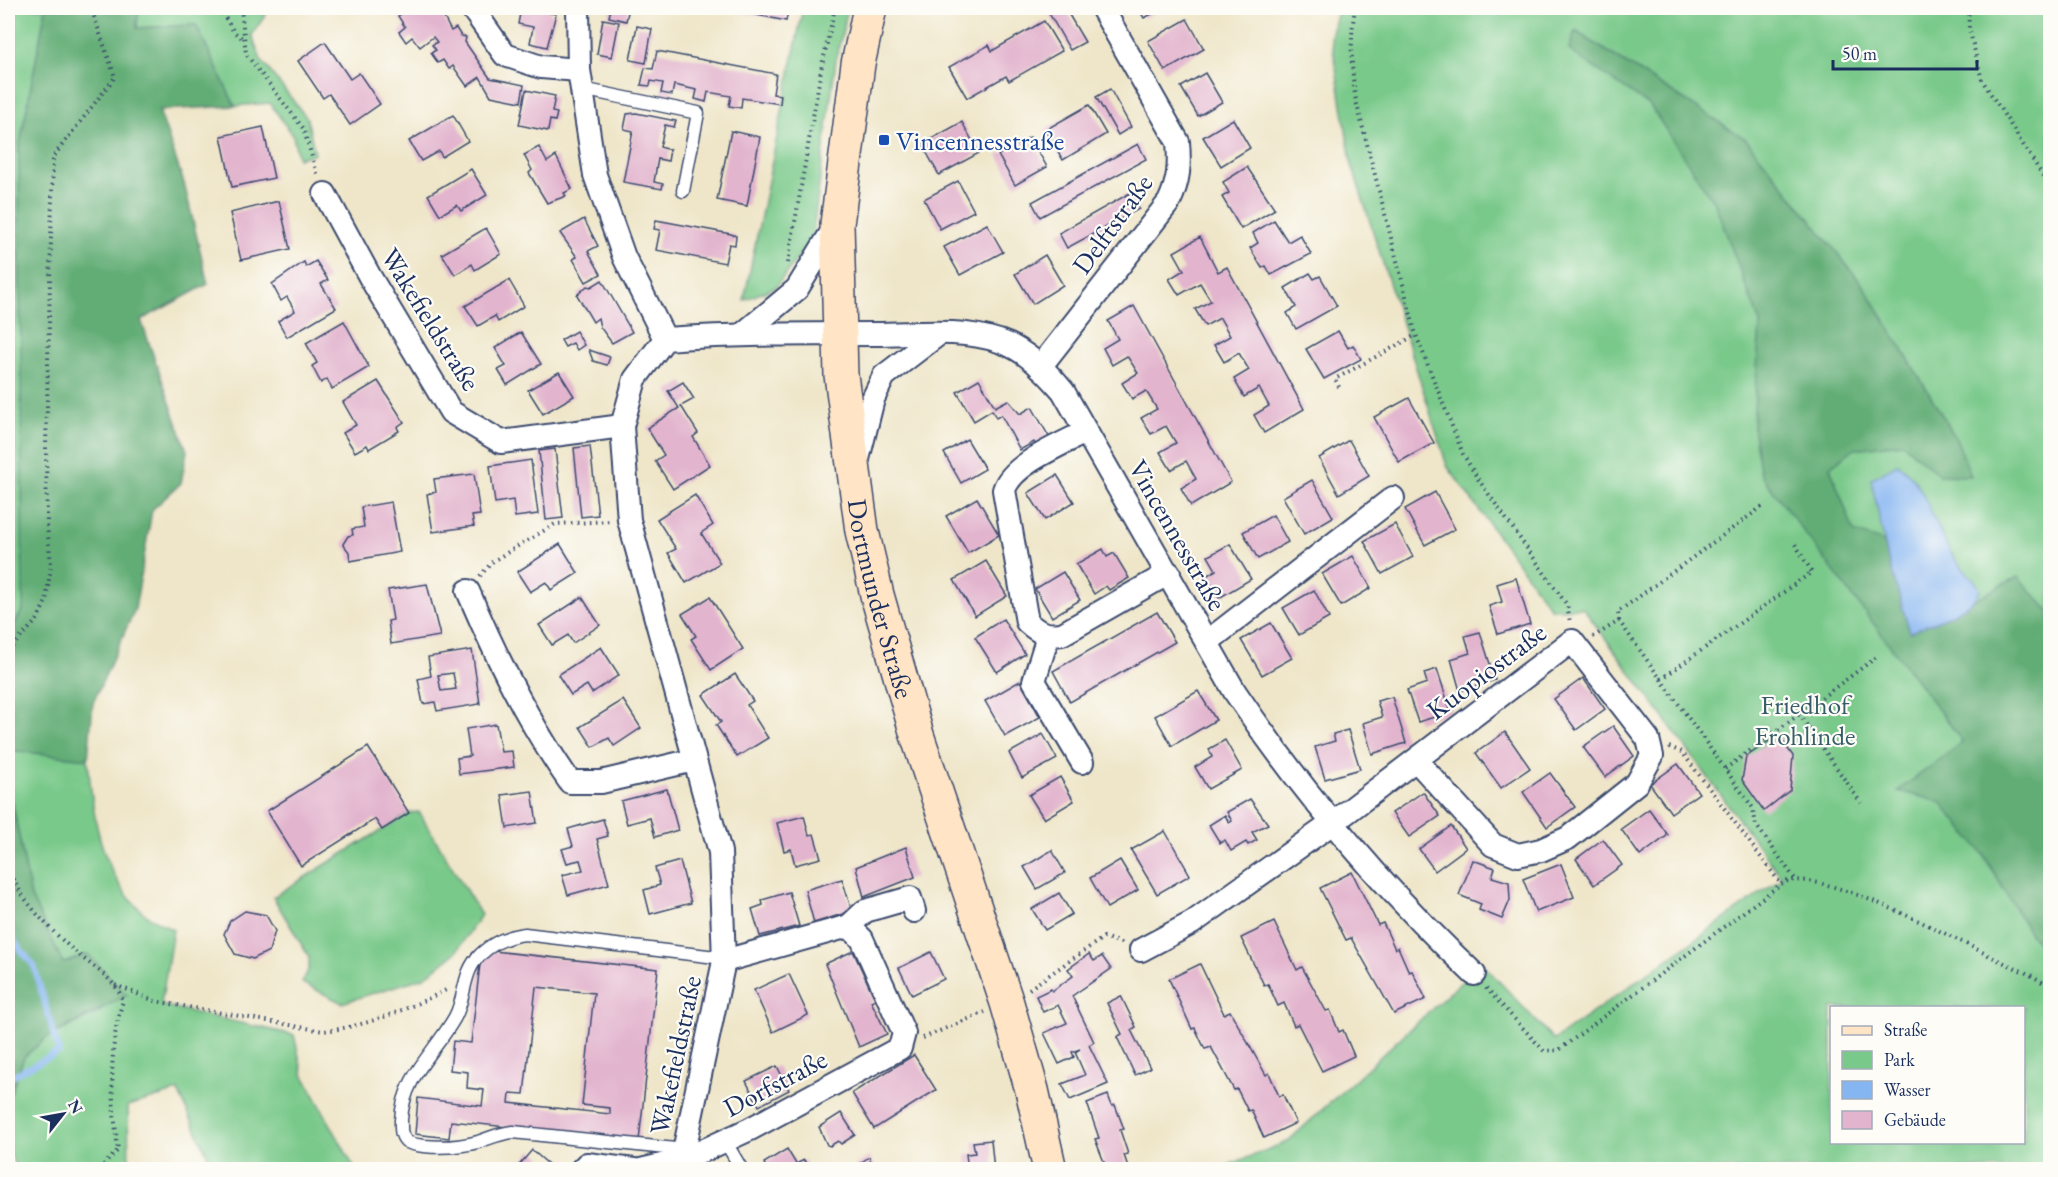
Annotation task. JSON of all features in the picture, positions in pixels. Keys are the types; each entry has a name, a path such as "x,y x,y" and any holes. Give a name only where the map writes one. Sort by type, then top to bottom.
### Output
{"main road":[{"name":"Dortmunder Straße","path":"870,8 858,64 837,224 841,375 862,531 880,606 917,735 1007,1004 1037,1110 1050,1170"}],"street":[{"path":"471,8 505,55 581,80"},
{"path":"578,8 581,80 595,175 624,257 665,339 743,334 840,334"},
{"name":"Delftstraße","path":"1040,367 1169,202 1177,185 1180,166 1178,142 1102,8"},
{"name":"Wakefieldstraße","path":"325,194 369,277 451,412 501,442 622,426"},
{"path":"743,334 797,289 837,224"},
{"path":"854,478 873,399 884,376 940,333"},
{"name":"Vincennesstraße","path":"840,334 940,333 1000,341 1019,351 1040,367 1063,392 1169,573 1235,692 1267,739 1334,822 1428,930 1474,974"},
{"name":"Wakefieldstraße","path":"665,339 635,379 622,426 628,520 720,852 724,959 682,1160"},
{"path":"1085,432 1022,467 1008,478 1004,490 1027,622 1037,632 1048,636 1062,634 1169,573"},
{"name":"Vincennesstraße","path":"1207,642 1393,498"},
{"path":"468,591 495,654 549,752 570,782 601,782 694,760"},
{"path":"1048,636 1034,681 1082,762"},
{"name":"Kuopiostraße","path":"1141,950 1192,923 1334,822 1575,644 1648,739"},
{"path":"1416,760 1493,845 1518,855 1541,850 1568,838 1637,783 1652,756 1648,739"},
{"name":"Wakefieldstraße","path":"724,959 849,926 865,911 910,898 914,911"},
{"name":"Dorfstraße","path":"641,1170 682,1160 725,1141 900,1048 904,1033 862,939 849,926"},
{"path":"581,1170 587,1164 634,1170"}],"lane":[{"path":"581,80 698,113 683,191"},
{"path":"682,1160 513,1132 449,1148 413,1145 406,1141 400,1132 401,1113 410,1082 454,1018 461,1003 465,979 480,955 502,940 525,934 724,959"},
{"path":"725,1141 742,1170"}],"path":[{"path":"8,651 38,620 46,601 51,565 46,446 53,157 115,77 91,8"},
{"path":"219,8 234,32 243,38"},
{"path":"241,8 246,54 256,70 303,128 309,154 325,194"},
{"path":"787,269 821,70 835,8"},
{"path":"1355,8 1351,58 1356,101 1416,335 1463,454 1478,479 1568,605 1575,644 1619,621"},
{"path":"1968,8 1969,28 1982,80 2050,187"},
{"path":"1340,387 1335,379 1416,335"},
{"path":"1763,506 1618,612 1619,621 1753,808 1756,825 1795,879"},
{"path":"468,591 493,561 555,524 628,520"},
{"path":"1661,679 1812,572 1795,544"},
{"path":"1725,769 1878,656"},
{"path":"1799,714 1861,803"},
{"path":"1648,739 1682,752 1781,884"},
{"path":"8,868 14,884 32,908 77,954 115,985 155,1001 323,1031 346,1029 367,1023 436,995 465,979"},
{"path":"1474,974 1544,1051 1559,1050 1781,884 1795,879 1819,883 1910,916 2050,988"},
{"path":"99,1170 117,1150 112,1059 114,1029 123,1001 115,985"}],"green space":[{"path":"8,8 46,8 19,149 23,610 8,635"},
{"path":"46,8 138,8 137,28 196,25 235,106 159,110 184,183 208,284 141,320 187,451 181,483 152,510 135,609 93,703 88,759 8,750 8,635 23,610 19,149"},
{"path":"138,8 270,8 252,35 261,60 307,118 315,154 298,158 293,136 270,103 235,106 196,25 137,28"},
{"path":"803,8 848,8 836,60 812,239 776,287 744,300"},
{"name":"Friedhof Frohlinde","path":"1339,8 2050,8 2050,1169 1216,1170 1287,1142 1482,963 1554,1040 1782,878 1583,608 1551,609 1447,466 1351,162 1331,36"},
{"path":"1575,31 1746,139 1866,289 1956,438 1971,476 1939,475 1902,443 1854,449 1830,467 1854,532 1884,542 1910,632 2018,577 2050,612 2050,960 2029,932 1983,854 1941,802 1898,791 1963,742 1761,475 1753,427 1760,323 1715,204 1651,107 1569,50"},
{"path":"8,750 88,759 96,822 108,862 130,899 145,914 173,930 161,1005 294,1035 303,1074 355,1169 214,1169 178,1091 128,1106 129,1169 17,1169 8,1148 8,1100 24,1057 46,1038 101,1011 63,963 31,897 12,801 8,797"},
{"path":"8,797 12,801 31,897 63,963 88,954 127,995 46,1038 24,1057 8,1100"},
{"path":"419,812 481,915 456,952 425,977 342,1003 302,983 309,968 309,957 273,897 409,813"}],"water":[{"path":"1897,464 1916,483 1951,553 1980,590 1976,597 1960,610 1910,632 1888,559 1871,479"}],"building":[{"path":"410,8 439,8 451,31 456,28 461,36 466,37 465,42 490,78 524,85 521,102 491,96 480,77 467,86 453,66 449,69 443,60 438,63 431,53 436,50 432,45 437,42 433,37 420,47 412,37 406,42 399,32 405,27 398,16"},
{"path":"521,8 551,8 550,13 556,14 547,47 530,43 533,27 518,24"},
{"path":"611,8 629,8 626,21 609,17"},
{"path":"723,8 789,8 786,21"},
{"path":"1046,8 1065,8 1085,42 1070,50"},
{"path":"1138,8 1164,8 1144,18"},
{"path":"603,19 619,22 612,57 597,54"},
{"path":"1187,19 1204,49 1165,71 1148,41"},
{"path":"1044,21 1062,51 1009,81 1006,76 967,98 949,67 989,45 992,51"},
{"path":"637,26 652,29 646,63 630,60"},
{"path":"325,42 350,79 359,73 380,104 350,125 329,94 323,98 298,61"},
{"path":"657,51 776,74 773,94 781,95 780,104 742,98 741,108 729,106 731,96 708,92 706,102 695,99 697,90 674,85 672,95 661,93 663,83 651,81 650,86 641,85 645,68 653,69"},
{"path":"1205,73 1222,102 1198,116 1181,87"},
{"path":"1110,89 1131,127 1118,135 1096,97"},
{"path":"526,90 555,96 552,112 557,113 555,121 550,120 548,131 519,125"},
{"path":"1089,105 1106,134 1063,160 1045,130"},
{"path":"636,113 676,121 674,127 665,125 660,147 670,150 668,161 658,159 654,182 663,184 662,189 623,182 633,131 624,129 627,114"},
{"path":"453,115 468,141 442,157 439,151 421,161 409,141"},
{"path":"1233,119 1250,148 1221,166 1203,137"},
{"path":"962,122 979,153 939,175 922,144"},
{"path":"263,127 274,178 232,187 221,136"},
{"path":"731,131 760,137 747,206 717,200"},
{"path":"1030,137 1047,167 1015,185 998,155"},
{"path":"1138,144 1146,159 1040,217 1032,202"},
{"path":"539,147 547,162 556,156 572,189 564,193 566,196 547,203 529,173 532,170 524,155"},
{"path":"1247,167 1275,209 1241,229 1222,197 1229,193 1223,182"},
{"path":"471,169 487,195 461,211 457,205 440,215 428,195"},
{"path":"958,181 974,211 940,229 924,199"},
{"path":"1130,193 1139,209 1067,248 1059,233"},
{"path":"279,201 290,249 241,260 230,213"},
{"path":"584,219 598,246 588,251 601,274 586,282 573,259 577,257 560,233"},
{"path":"656,220 731,234 736,236 735,245 729,244 725,263 656,250 660,230 654,229"},
{"path":"1274,220 1288,242 1300,235 1311,254 1271,275 1266,266 1262,268 1250,248 1258,243 1253,233"},
{"path":"987,224 1003,252 960,275 944,247"},
{"path":"486,228 501,254 475,270 472,264 455,275 442,254"},
{"path":"1200,237 1218,272 1227,267 1304,409 1264,433 1254,415 1269,406 1259,388 1244,397 1234,379 1249,370 1239,353 1224,362 1214,345 1230,336 1220,318 1205,326 1195,309 1211,301 1200,283 1179,295 1169,279 1184,270 1174,252"},
{"path":"1045,255 1063,285 1033,304 1015,274"},
{"path":"316,261 328,280 321,284 336,308 287,337 278,321 295,311 287,297 281,301 272,284 304,262 306,267"},
{"path":"1310,273 1314,279 1320,276 1337,306 1296,329 1287,313 1296,307 1285,288"},
{"path":"509,280 524,306 498,322 495,316 478,326 465,306"},
{"path":"602,280 632,332 612,343 600,327 598,318 593,322 577,295 587,286 591,287"},
{"path":"1134,306 1231,482 1191,506 1181,488 1196,479 1186,461 1171,470 1160,452 1176,443 1166,426 1151,434 1141,418 1157,409 1146,391 1132,399 1122,383 1138,373 1127,356 1112,365 1103,348 1118,339 1108,321"},
{"path":"344,321 369,367 332,389 327,379 321,383 312,366 317,363 306,343"},
{"path":"576,331 584,345 577,350 573,343 565,347 561,340"},
{"path":"1338,331 1348,348 1353,345 1361,359 1324,379 1306,349"},
{"path":"521,332 541,364 507,385 498,370 506,366 495,348"},
{"path":"589,350 610,357 607,365 593,361"},
{"path":"559,372 574,396 543,414 528,390"},
{"path":"979,379 995,407 1008,400 1020,414 1032,407 1052,442 1038,450 1034,442 1020,450 1001,415 996,418 992,410 974,421 957,392"},
{"path":"378,381 404,422 397,427 399,431 369,449 367,445 355,452 343,433 356,425 343,402"},
{"path":"683,382 694,399 681,406 698,433 693,437 710,465 673,489 655,461 664,455 647,428 679,408 668,391"},
{"path":"1409,398 1434,443 1399,462 1374,417"},
{"path":"967,439 985,469 961,483 944,453"},
{"path":"1349,440 1369,476 1339,494 1319,458"},
{"path":"590,446 598,515 581,517 574,448"},
{"path":"555,449 563,518 546,520 539,451"},
{"path":"531,460 538,514 515,517 513,500 495,503 490,466"},
{"path":"474,474 480,515 472,516 474,526 433,532 427,494 436,492 434,479"},
{"path":"1057,475 1074,502 1045,520 1028,493"},
{"path":"1312,480 1333,517 1304,534 1283,497"},
{"path":"1435,492 1455,529 1425,545 1405,509"},
{"path":"695,495 713,525 701,533 720,563 686,583 668,553 676,549 657,519"},
{"path":"977,498 999,535 968,553 946,516"},
{"path":"391,502 400,552 350,561 349,552 343,544 348,536 353,535 352,529 364,527 361,507"},
{"path":"1273,515 1288,542 1258,559 1243,532"},
{"path":"1395,524 1413,557 1382,574 1364,541"},
{"path":"560,544 578,573 551,590 546,582 530,592 517,572"},
{"path":"1230,544 1251,579 1219,598 1206,576 1216,570 1208,556"},
{"path":"1103,549 1107,557 1114,553 1129,578 1109,590 1106,586 1094,594 1076,564"},
{"path":"1353,556 1371,588 1341,606 1322,574"},
{"path":"986,561 1007,596 975,616 954,580"},
{"path":"1063,572 1080,600 1052,617 1035,589"},
{"path":"1516,578 1530,624 1498,634 1489,606 1502,602 1497,584"},
{"path":"427,584 440,636 391,644 388,621 393,620 388,590"},
{"path":"1314,590 1329,618 1299,635 1283,608"},
{"path":"582,597 600,625 573,643 568,635 552,645 539,625"},
{"path":"710,597 743,649 711,670 691,639 696,636 682,614"},
{"path":"1157,612 1175,642 1070,702 1053,671"},
{"path":"1003,619 1025,654 997,672 975,637"},
{"path":"1271,623 1292,658 1262,675 1241,640"},
{"path":"1480,632 1495,680 1460,691 1451,659 1470,653 1465,636"},
{"path":"601,647 619,675 592,693 587,685 571,695 558,675"},
{"path":"472,650 480,704 437,711 435,702 423,704 418,679 431,676 428,657","holes":["453,673 456,689 441,691 438,675"]},
{"path":"1437,669 1451,712 1418,722 1407,690 1427,683 1424,673"},
{"path":"735,674 753,701 747,705 768,738 737,757 716,725 721,722 703,695"},
{"path":"1583,678 1605,709 1576,730 1554,699"},
{"path":"1020,681 1040,717 1005,736 985,701"},
{"path":"1198,691 1216,720 1172,746 1155,716"},
{"path":"1392,697 1406,743 1372,754 1363,723 1382,717 1377,701"},
{"path":"623,700 641,728 614,746 609,738 593,747 580,727"},
{"path":"496,724 501,752 512,751 514,767 459,774 457,758 470,756 466,729"},
{"path":"1613,726 1634,756 1605,777 1583,747"},
{"path":"1348,730 1360,769 1325,779 1315,747 1335,741 1333,734"},
{"path":"1505,732 1530,768 1501,788 1476,753"},
{"path":"1043,734 1057,759 1022,778 1009,753"},
{"path":"1778,735 1793,756 1790,790 1764,811 1742,780 1746,757"},
{"path":"1225,740 1242,770 1208,789 1195,767 1212,757 1209,749"},
{"path":"368,747 409,813 382,830 375,819 301,866 267,811"},
{"path":"1678,764 1699,793 1671,813 1650,784"},
{"path":"1550,773 1575,807 1547,827 1523,792"},
{"path":"1060,777 1074,801 1044,819 1029,795"},
{"path":"667,789 678,830 655,837 650,818 627,824 621,801"},
{"path":"532,791 537,823 507,828 502,795"},
{"path":"1423,792 1440,816 1409,837 1392,813"},
{"path":"1250,799 1268,824 1252,832 1257,840 1248,845 1246,842 1231,851 1225,840 1220,843 1209,825 1225,815 1229,823 1232,821 1227,812"},
{"path":"1649,809 1668,835 1640,856 1621,829"},
{"path":"804,816 809,835 814,834 821,858 795,865 791,849 784,851 777,823"},
{"path":"603,819 608,836 597,839 609,884 568,895 562,875 583,870 580,860 567,863 562,849 573,846 568,829"},
{"path":"1451,826 1466,848 1435,871 1419,849"},
{"path":"1165,831 1190,875 1157,894 1131,850"},
{"path":"1603,839 1622,865 1594,885 1576,859"},
{"path":"906,847 915,877 864,897 856,867"},
{"path":"1052,850 1065,873 1037,889 1024,867"},
{"path":"1120,860 1138,890 1107,908 1090,878"},
{"path":"1473,860 1495,868 1492,877 1509,882 1510,900 1502,919 1479,910 1481,904 1459,895"},
{"path":"680,861 691,903 650,914 644,890 660,885 655,868"},
{"path":"1561,864 1574,897 1536,912 1523,879"},
{"path":"1352,872 1378,925 1383,923 1395,949 1398,947 1409,972 1412,971 1426,999 1394,1014 1351,938 1346,940 1320,888"},
{"path":"842,879 852,911 814,923 805,890"},
{"path":"789,892 799,926 760,936 752,909 763,905 762,900"},
{"path":"1059,893 1072,914 1045,930 1032,909"},
{"path":"245,911 266,915 275,931 269,951 253,959 235,954 224,934 230,921"},
{"path":"1274,922 1297,970 1302,967 1326,1011 1330,1010 1339,1032 1343,1030 1354,1056 1322,1071 1298,1024 1294,1026 1284,1003 1278,1006 1268,984 1264,985 1241,938"},
{"path":"493,951 658,969 639,1141 451,1121 449,1138 415,1134 418,1098 482,1106 484,1090 467,1088 468,1072 450,1070 453,1041 471,1043 480,964","holes":["536,987 594,993 582,1105 610,1108 610,1114 509,1103 510,1093 524,1094"]},
{"path":"853,951 875,999 871,1001 887,1034 859,1047 825,964"},
{"path":"931,952 944,979 912,995 899,968"},
{"path":"1089,954 1094,961 1102,956 1111,969 1072,996 1094,1042 1089,1045 1108,1084 1070,1100 1062,1084 1085,1075 1075,1052 1080,1049 1072,1052 1074,1057 1059,1064 1044,1033 1067,1023 1058,1005 1043,1012 1036,996 1051,989 1052,991 1073,976 1068,969"},
{"path":"1200,964 1224,1014 1230,1011 1266,1075 1269,1073 1279,1096 1283,1095 1296,1123 1264,1138 1251,1110 1248,1111 1237,1089 1234,1090 1211,1047 1205,1049 1195,1028 1192,1029 1169,979"},
{"path":"789,974 808,1015 773,1032 754,990"},
{"path":"1121,996 1136,1027 1131,1030 1150,1068 1135,1075 1117,1037 1122,1034 1107,1003"},
{"path":"914,1055 936,1090 874,1129 852,1093"},
{"path":"777,1066 789,1090 759,1106 746,1081"},
{"path":"1108,1095 1112,1106 1115,1105 1124,1129 1120,1130 1128,1154 1124,1155 1129,1170 1102,1170 1100,1164 1104,1162 1095,1139 1099,1138 1087,1103"},
{"path":"841,1113 855,1135 841,1144 838,1141 830,1146 827,1145 819,1127"},
{"path":"991,1140 994,1170 968,1170 966,1154 975,1153 973,1142"},
{"path":"787,1149 796,1164 804,1160 810,1170 767,1170 764,1163"},
{"path":"532,1150 555,1170 515,1170"},
{"path":"869,1157 876,1170 850,1170"}],"waterway":[{"path":"8,922 16,944 34,966 59,1052 8,1078"}],"place":[{"name":"Vincennesstraße","path":"884,140"}]}
